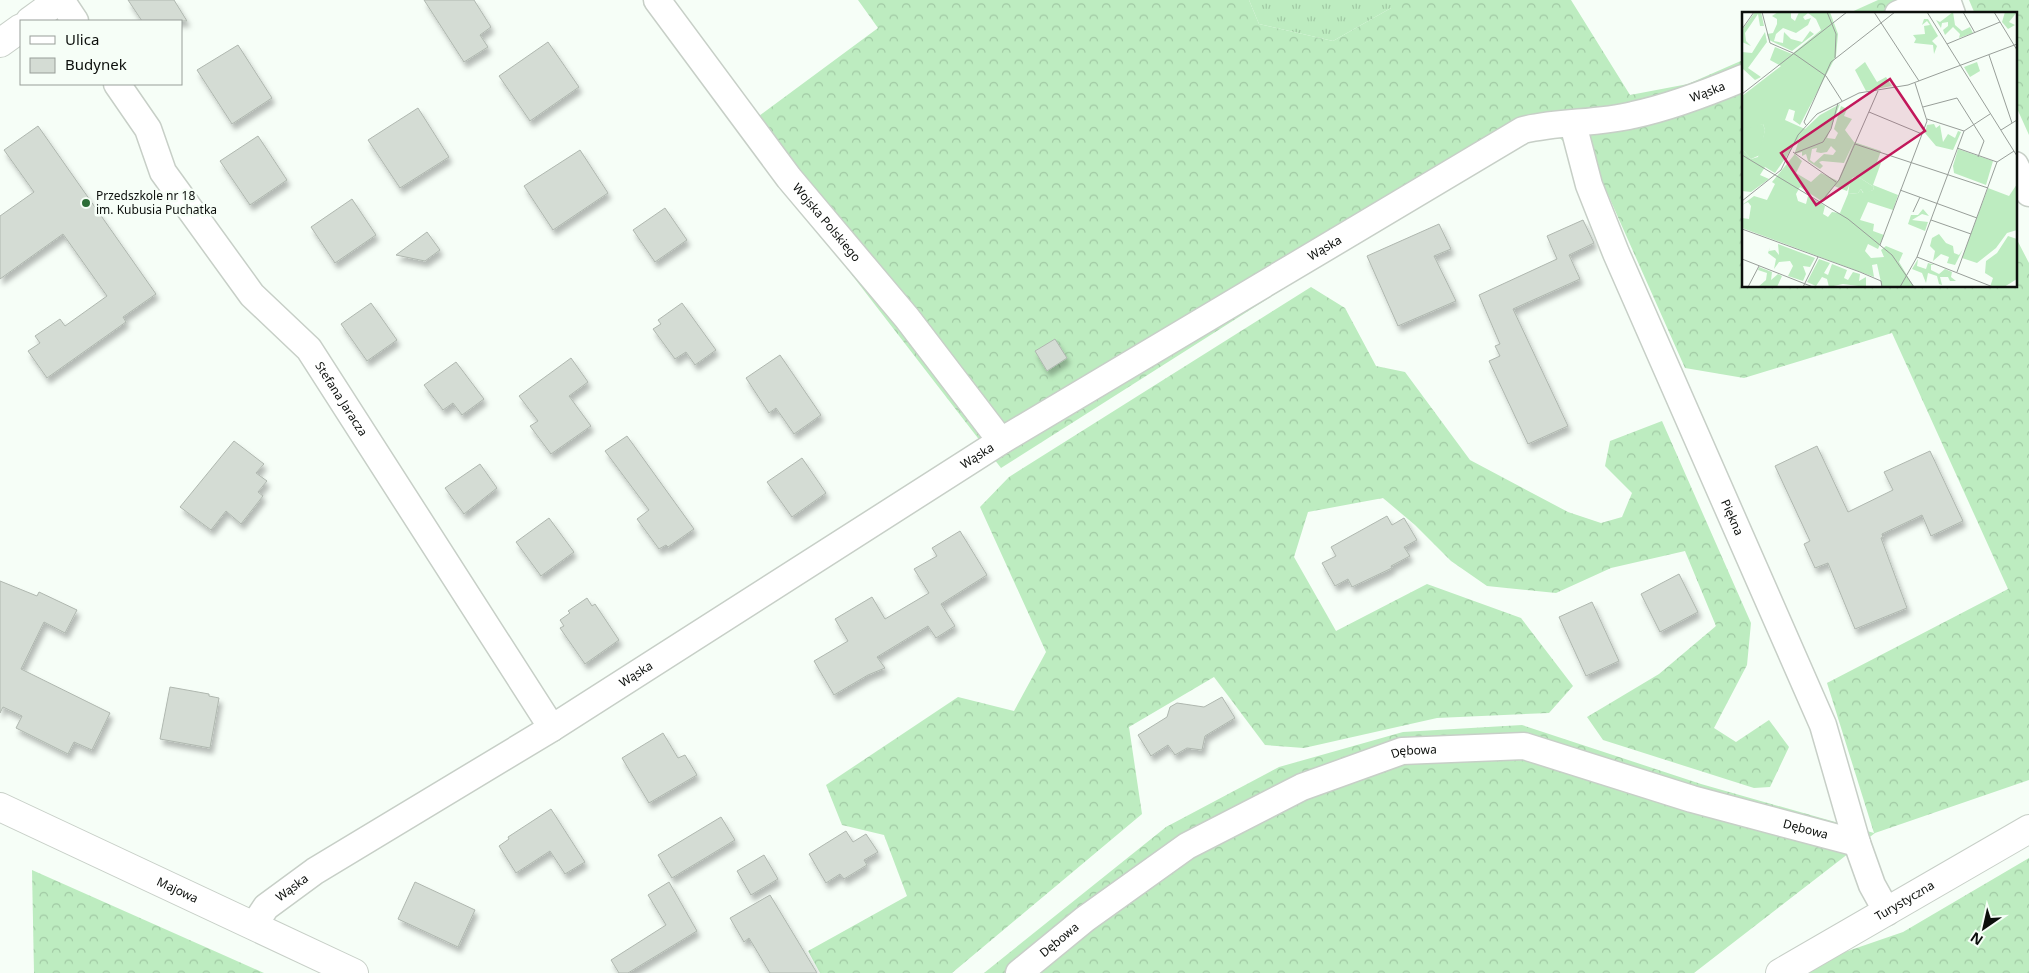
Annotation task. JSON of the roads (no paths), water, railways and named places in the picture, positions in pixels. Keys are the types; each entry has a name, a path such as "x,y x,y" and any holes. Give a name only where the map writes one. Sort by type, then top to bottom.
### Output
{"street":[{"path":"31,20 60,0 74,20"},
{"name":"Wojska Polskiego","path":"657,0 790,178 907,318 1001,441"},
{"path":"1903,12 1931,0"},
{"path":"1947,0 1951,12"},
{"path":"0,43 20,29"},
{"name":"Wąska","path":"254,925 266,908 316,871 552,728 1001,441 1523,130 1548,124 1573,124 1633,116 1700,96 1742,78"},
{"name":"Stefana Jaracza","path":"119,85 148,129 163,172 252,295 309,349 552,728"},
{"name":"Piękna","path":"1573,124 1589,186 1616,253 1822,725 1857,843 1872,885 1887,912"},
{"path":"2016,166 2029,193"},
{"name":"Dębowa","path":"1018,973 1085,919 1187,846 1302,787 1402,751 1524,746 1692,799 1857,843"},
{"name":"Majowa","path":"0,807 354,973"},
{"name":"Turystyczna","path":"1780,973 2029,829"}],"place":[{"name":"Przedszkole nr 18 im. Kubusia Puchatka","path":"86,203"}]}
